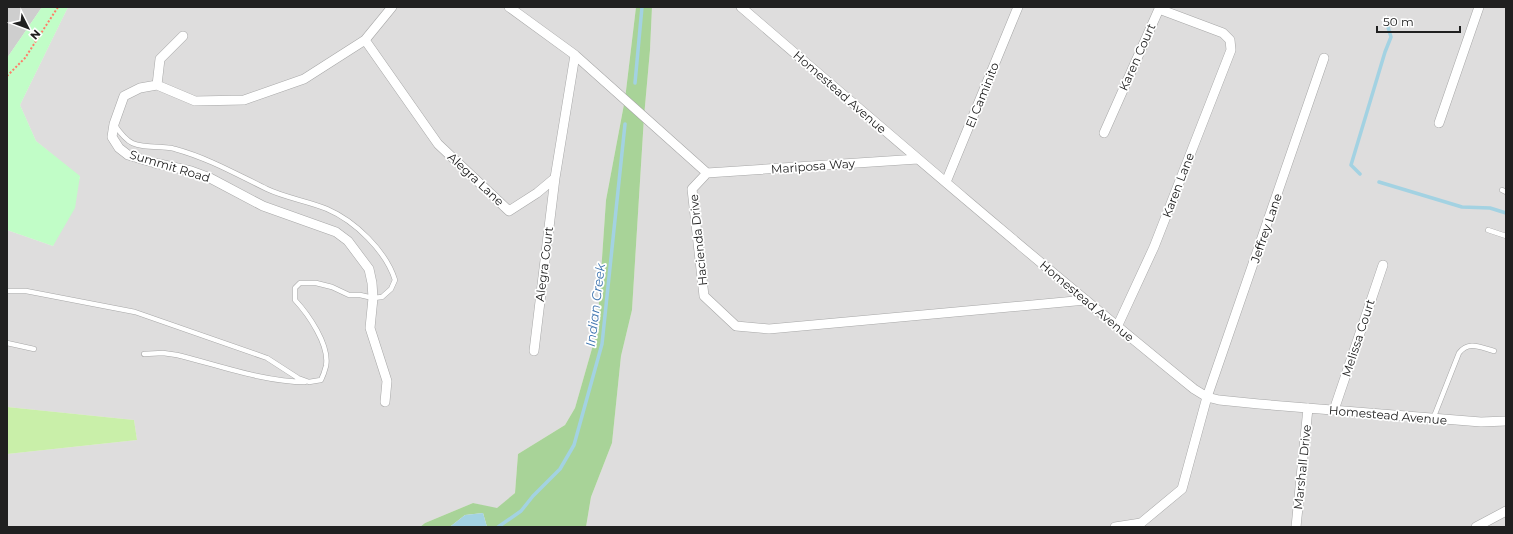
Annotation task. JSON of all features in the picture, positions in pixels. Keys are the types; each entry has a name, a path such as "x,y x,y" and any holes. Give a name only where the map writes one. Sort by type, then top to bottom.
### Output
{"street":[{"path":"183,36 160,59 157,85 195,101 244,100 304,79 365,40 392,7"},
{"path":"510,7 575,55 707,173"},
{"name":"Homestead Avenue","path":"741,7 1117,327 1194,389 1207,397 1222,400 1433,419 1481,422 1506,421"},
{"name":"El Caminito","path":"946,182 1018,7"},
{"path":"1440,123 1479,7"},
{"name":"Karen Court","path":"1104,133 1159,9 1223,33 1230,40"},
{"name":"Alegra Lane","path":"365,40 438,144 509,210 537,193 555,178"},
{"name":"Karen Lane","path":"1117,327 1154,247 1231,50 1230,40"},
{"path":"555,178 575,55"},
{"name":"Jeffrey Lane","path":"1115,527 1141,523 1182,489 1207,397 1324,58"},
{"name":"Summit Road","path":"157,85 140,88 124,96 114,124 112,137 119,148 128,155 191,171 210,178 263,206 336,232 348,241 369,269 373,298 370,328 387,381 385,402"},
{"name":"Mariposa Way","path":"707,173 918,159"},
{"name":"Hacienda Drive","path":"707,173 692,189 704,296 736,326 769,329 1086,300"},
{"name":"Alegra Court","path":"534,351 555,178"},
{"name":"Melissa Court","path":"1334,410 1383,265"},
{"name":"Marshall Drive","path":"1296,527 1308,408"},
{"path":"1476,527 1506,511"}],"lane":[{"path":"114,124 122,136 134,145 173,148 216,163 268,190 328,209 346,220 369,239 379,250 392,270 395,280 391,289 382,297 373,298 360,295 349,295 332,287 316,283 300,283 295,288 295,300 304,310 325,345 327,364 321,380 293,382 266,378 177,355 163,353 144,354"},
{"path":"1488,230 1506,236"},
{"path":"7,291 26,290 135,312 267,358 298,378 309,382"},
{"path":"7,343 34,349"},
{"path":"1433,419 1459,353 1463,348 1473,345 1494,351"}],"path":[{"path":"7,76 25,58 58,7"}],"shaded area":[{"path":"7,7 42,7 7,58"},
{"path":"68,7 636,7 625,99 606,200 597,331 575,408 565,425 518,454 515,493 497,509 473,503 425,523 420,527 7,527 7,454 137,440 134,420 7,407 7,230 53,246 80,177 36,141 20,105"},
{"path":"652,7 1506,7 1506,527 586,527 591,497 612,443 621,356 632,310"}],"green space":[{"path":"42,7 68,7 20,105 36,141 80,176 75,208 53,246 7,230 7,58"},
{"path":"636,7 652,7 632,310 621,356 612,443 591,497 586,527 487,527 483,513 465,515 451,526 420,527 425,523 473,503 497,508 515,493 518,454 565,425 575,408 597,331 606,200 625,99"},
{"path":"7,407 134,420 137,440 7,454"}],"water":[{"path":"483,513 487,527 437,527 451,526 465,515"}],"waterway":[{"name":"Indian Creek","path":"635,83 642,7"},
{"path":"1360,174 1351,165 1385,52 1391,37 1388,27"},
{"name":"Indian Creek","path":"498,527 521,511 533,496 560,469 574,445 602,344 625,124"},
{"path":"1379,182 1462,207 1490,208 1506,213"}]}
